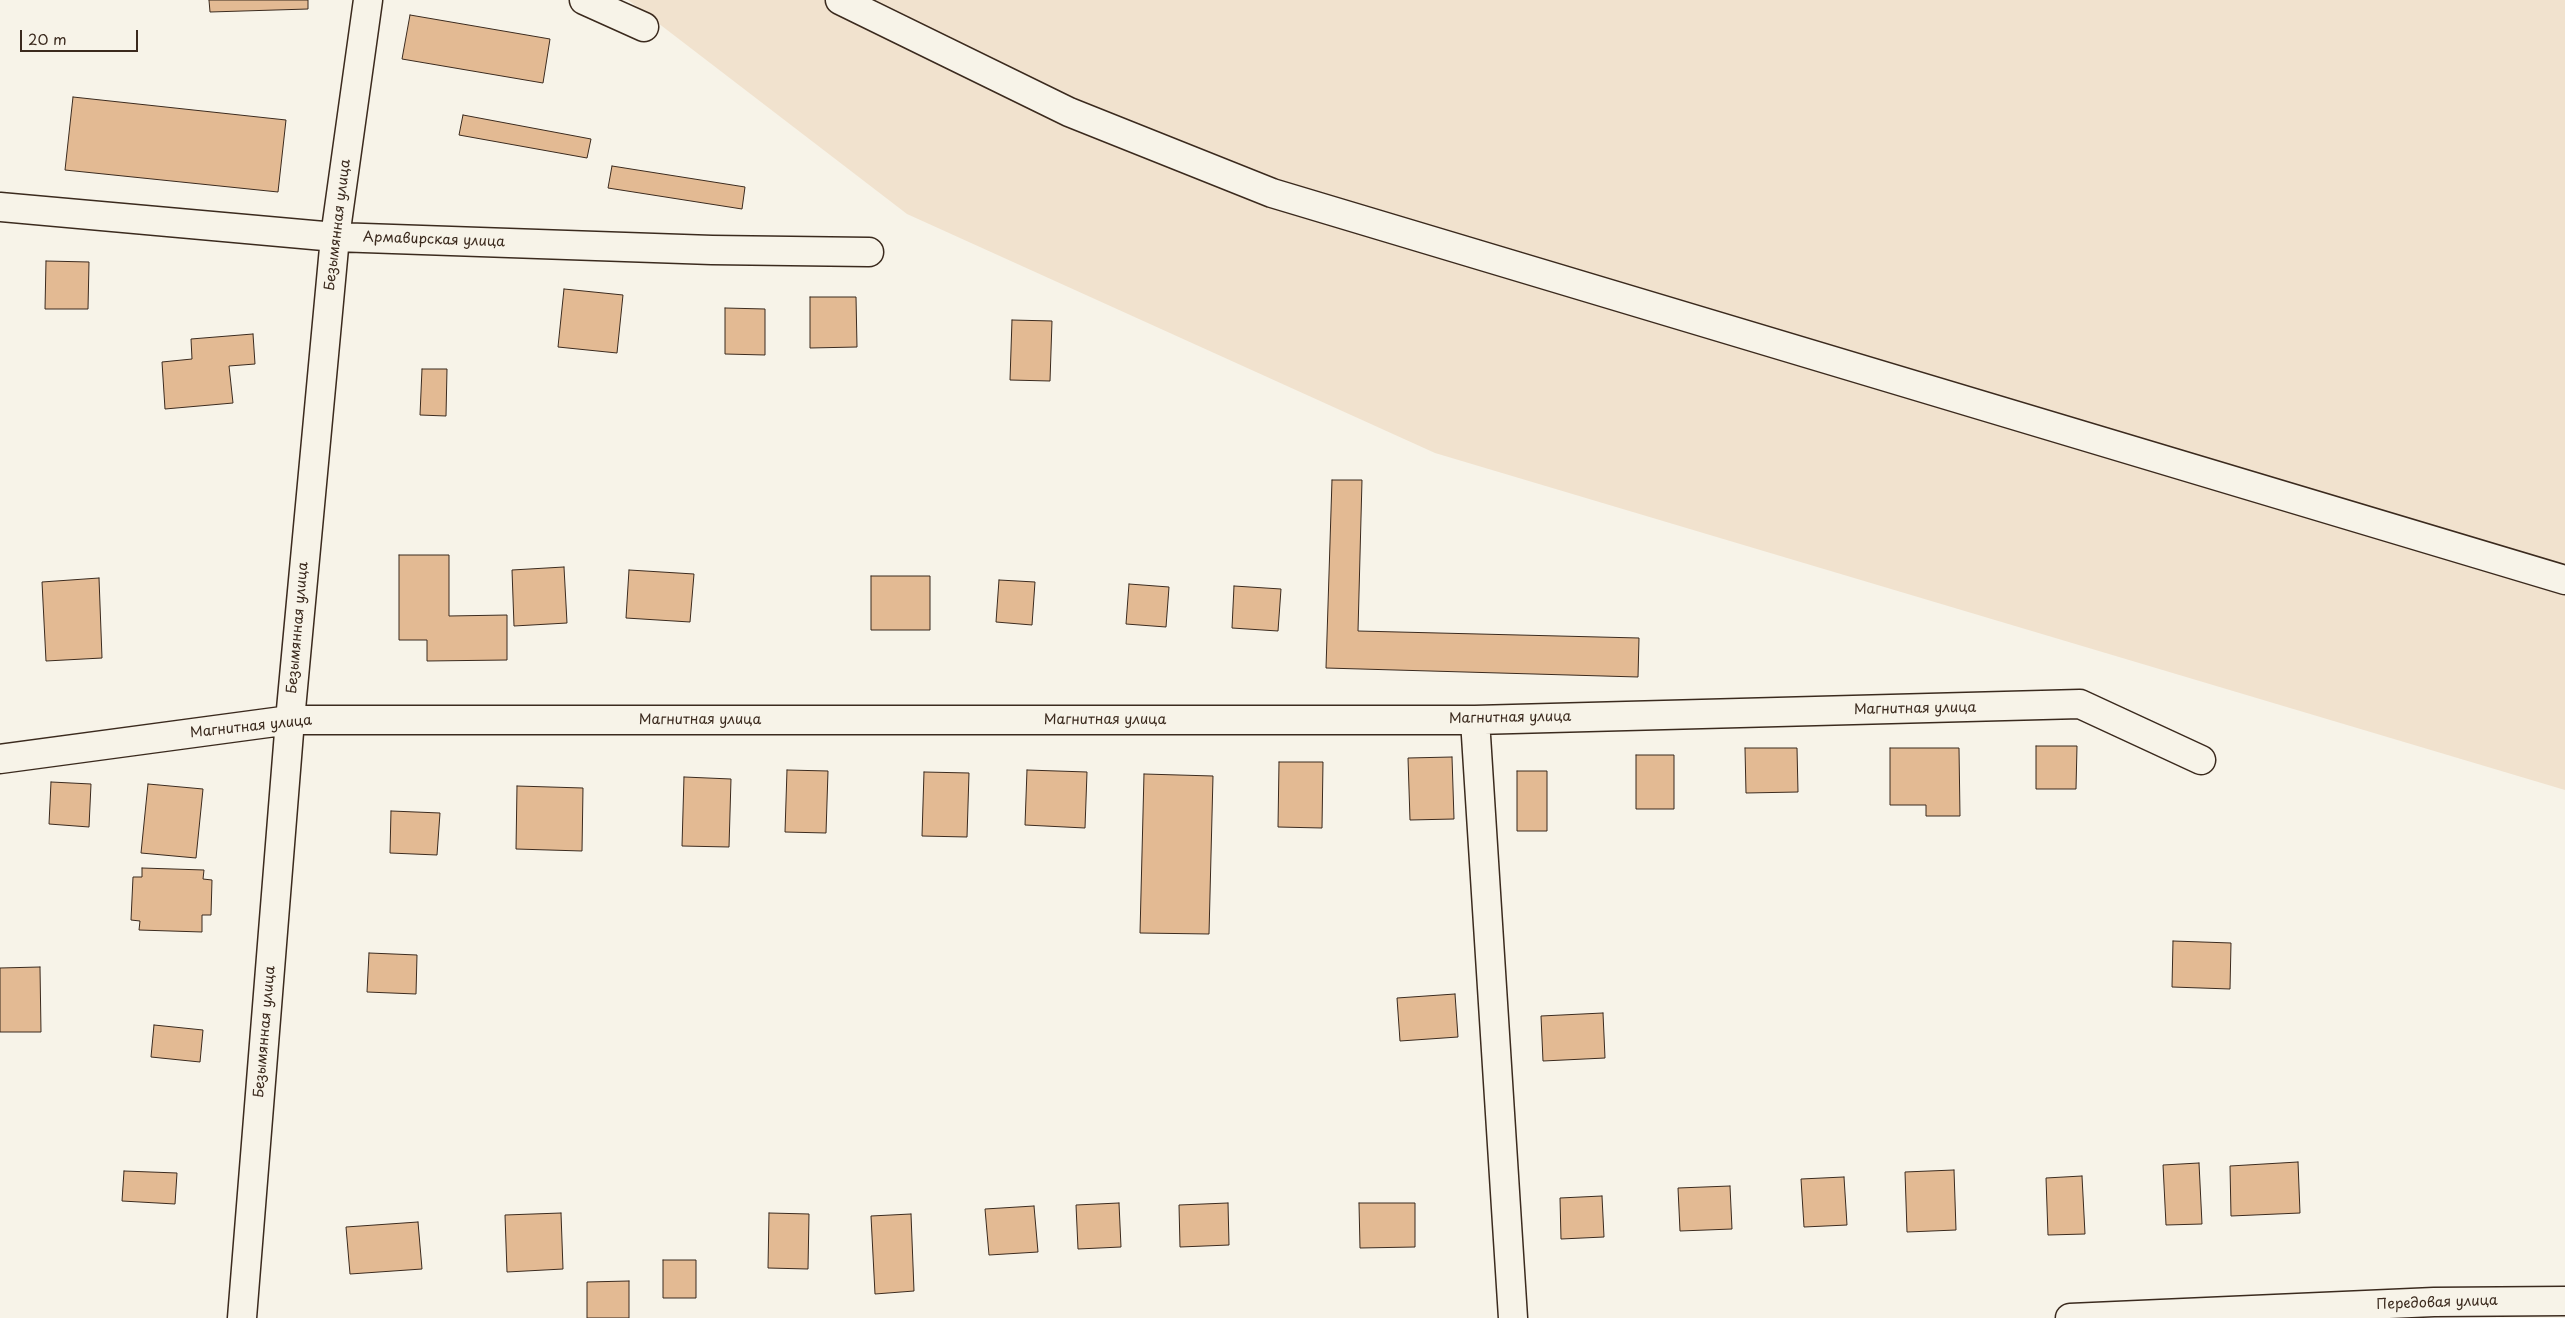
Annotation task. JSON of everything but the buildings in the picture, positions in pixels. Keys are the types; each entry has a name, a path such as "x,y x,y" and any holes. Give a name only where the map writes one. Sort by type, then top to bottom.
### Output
{"street":[{"name":"Безымянная улица","path":"242,1318 290,720 335,237 368,0"},
{"path":"584,0 644,27"},
{"path":"840,0 1069,112 1272,192 2565,580"},
{"name":"Армавирская улица","path":"0,207 335,237 712,250 869,252"},
{"name":"Магнитная улица","path":"0,759 290,720 1475,720 2080,704 2201,760"},
{"path":"1475,720 1514,1318"},
{"name":"Передовая улица","path":"2070,1318 2434,1310 2565,1301"}],"shaded area":[{"path":"628,0 2565,0 2565,790 1435,453 907,214"}]}
